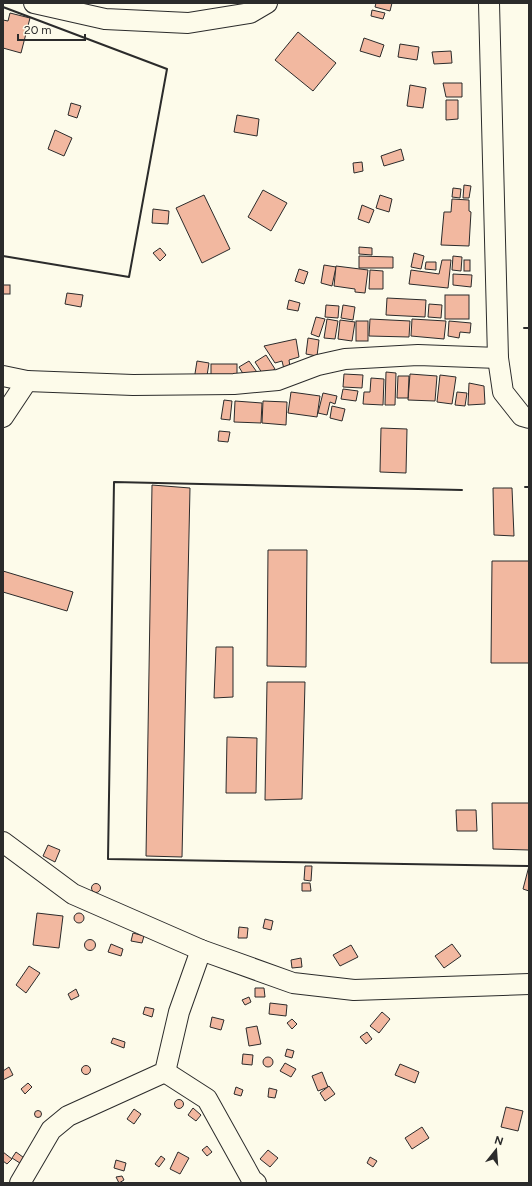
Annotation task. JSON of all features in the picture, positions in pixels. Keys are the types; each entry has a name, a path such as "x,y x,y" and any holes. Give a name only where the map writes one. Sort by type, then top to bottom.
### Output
{"street":[{"path":"34,3 105,19 188,23 250,12 267,3"},
{"path":"489,3 498,358 503,392 522,416 529,418"},
{"path":"3,376 27,381 133,385 234,384 278,380 318,365 345,359 418,355 498,358"},
{"path":"3,418 27,381"},
{"path":"3,842 73,894 201,950 293,983 354,990 529,984"},
{"path":"165,1072 179,1012 201,950"},
{"path":"20,1183 51,1130 68,1116 165,1072"},
{"path":"165,1072 207,1099 252,1180 256,1183"}],"building":[{"path":"376,3 392,3 390,11 375,7"},
{"path":"372,10 385,13 383,19 371,16"},
{"path":"10,13 30,18 21,53 3,48 3,20 8,21"},
{"path":"298,32 336,63 313,91 275,60"},
{"path":"364,38 384,45 380,57 360,51"},
{"path":"400,44 419,47 417,60 398,57"},
{"path":"451,51 452,63 434,64 432,52"},
{"path":"443,83 462,83 462,97 446,97"},
{"path":"410,85 426,88 423,108 407,106"},
{"path":"446,100 458,100 458,119 446,120"},
{"path":"71,103 81,106 77,118 68,115"},
{"path":"237,115 259,119 257,136 234,132"},
{"path":"55,130 72,138 64,156 48,149"},
{"path":"401,149 404,160 384,166 381,156"},
{"path":"362,162 363,171 354,173 353,163"},
{"path":"464,185 471,186 469,198 463,198"},
{"path":"453,188 461,189 460,198 452,197"},
{"path":"263,190 287,203 271,231 248,217"},
{"path":"204,195 230,249 202,263 176,208"},
{"path":"380,195 392,199 389,212 376,208"},
{"path":"452,199 469,200 469,211 471,212 469,246 441,245 444,212 451,212"},
{"path":"362,205 374,210 369,223 358,219"},
{"path":"153,209 169,211 168,224 152,223"},
{"path":"359,247 372,248 372,255 359,254"},
{"path":"160,248 166,255 160,261 153,253"},
{"path":"414,253 424,256 421,269 411,267"},
{"path":"359,256 393,257 393,268 359,268"},
{"path":"453,256 462,257 461,271 452,270"},
{"path":"442,260 451,260 448,288 409,284 411,270 439,274"},
{"path":"464,260 470,260 470,271 464,271"},
{"path":"426,262 436,262 436,270 425,269"},
{"path":"324,265 336,267 332,286 321,283"},
{"path":"336,266 368,270 365,293 355,292 355,289 334,286"},
{"path":"299,269 308,272 304,284 295,281"},
{"path":"370,270 383,271 383,289 369,289"},
{"path":"453,274 472,275 471,287 453,285"},
{"path":"3,285 10,285 10,294 3,294"},
{"path":"67,293 83,295 81,307 65,304"},
{"path":"445,295 469,295 469,319 445,319"},
{"path":"387,298 426,300 425,317 386,315"},
{"path":"289,300 300,303 298,311 287,309"},
{"path":"429,304 442,305 441,318 428,317"},
{"path":"326,305 339,306 338,318 325,317"},
{"path":"343,305 355,307 353,320 341,318"},
{"path":"316,317 325,319 319,337 311,334"},
{"path":"327,319 338,321 335,339 324,338"},
{"path":"370,319 410,321 409,337 369,336"},
{"path":"412,319 446,321 444,339 411,336"},
{"path":"340,320 355,322 352,341 338,339"},
{"path":"356,321 368,321 368,341 356,341"},
{"path":"449,321 471,323 470,333 460,332 459,338 448,336"},
{"path":"308,338 319,340 317,356 306,354"},
{"path":"296,339 299,357 289,360 290,367 284,369 282,361 275,363 264,346"},
{"path":"266,355 275,369 264,376 255,362"},
{"path":"197,361 209,363 206,382 194,380"},
{"path":"249,361 259,375 248,382 239,367"},
{"path":"211,364 237,364 237,379 211,379"},
{"path":"386,372 396,373 395,405 385,405"},
{"path":"344,374 363,375 362,388 343,387"},
{"path":"410,374 437,376 435,401 408,400"},
{"path":"440,375 456,377 452,404 437,402"},
{"path":"398,376 409,376 408,398 397,398"},
{"path":"371,378 384,379 383,405 363,404 364,392 370,392"},
{"path":"469,383 484,386 485,404 468,405"},
{"path":"343,389 358,391 356,401 341,399"},
{"path":"291,392 320,396 317,417 288,413"},
{"path":"457,392 467,393 465,406 455,405"},
{"path":"323,393 337,396 335,404 330,402 327,415 318,413"},
{"path":"224,400 232,401 230,420 221,419"},
{"path":"235,401 262,403 261,423 234,422"},
{"path":"263,401 287,402 286,425 262,423"},
{"path":"332,406 345,409 342,421 330,418"},
{"path":"381,428 407,429 406,473 380,472"},
{"path":"219,431 230,432 228,442 218,441"},
{"path":"152,485 190,488 182,857 146,856"},
{"path":"493,488 512,488 514,536 494,535"},
{"path":"268,550 307,550 306,667 267,666"},
{"path":"492,561 529,561 529,663 491,663"},
{"path":"3,571 73,592 67,611 3,592"},
{"path":"216,647 233,647 233,697 214,698"},
{"path":"267,682 305,682 302,799 265,800"},
{"path":"227,737 257,738 256,793 226,793"},
{"path":"492,803 529,803 529,850 493,849"},
{"path":"456,810 476,810 477,831 457,831"},
{"path":"48,845 60,850 55,862 43,856"},
{"path":"305,866 312,866 311,881 304,880"},
{"path":"529,866 529,891 523,889"},
{"path":"302,883 310,883 311,891 302,891"},
{"path":"94,884 98,884 100,888 98,892 94,892 92,890 92,886"},
{"path":"37,913 63,916 59,948 33,945"},
{"path":"77,913 81,913 84,918 81,923 77,923 74,920 74,916"},
{"path":"265,919 273,921 271,930 263,928"},
{"path":"239,927 248,928 247,938 238,938"},
{"path":"133,933 144,936 142,943 131,941"},
{"path":"88,940 92,940 94,941 94,949 88,950 85,947 85,943"},
{"path":"111,944 123,949 121,956 108,952"},
{"path":"452,944 461,956 444,968 435,956"},
{"path":"351,945 358,957 340,966 333,955"},
{"path":"301,958 302,967 292,968 291,960"},
{"path":"29,966 40,973 26,993 16,985"},
{"path":"255,988 264,988 265,997 255,997"},
{"path":"76,989 79,996 71,1000 68,994"},
{"path":"249,997 251,1002 245,1005 242,1000"},
{"path":"270,1003 287,1005 286,1016 269,1014"},
{"path":"145,1007 154,1009 152,1017 143,1014"},
{"path":"382,1012 390,1019 379,1033 370,1026"},
{"path":"212,1017 224,1020 221,1030 210,1027"},
{"path":"292,1019 297,1024 292,1029 287,1023"},
{"path":"257,1026 261,1044 249,1046 246,1028"},
{"path":"367,1032 372,1039 366,1044 360,1037"},
{"path":"113,1038 125,1042 124,1048 111,1043"},
{"path":"287,1049 294,1051 292,1058 285,1056"},
{"path":"243,1054 253,1055 252,1065 242,1064"},
{"path":"266,1057 270,1057 272,1058 272,1066 266,1067 263,1064 263,1060"},
{"path":"285,1063 296,1069 291,1077 280,1071"},
{"path":"400,1064 419,1072 415,1083 395,1075"},
{"path":"86,1065 91,1070 86,1075 81,1070"},
{"path":"9,1067 13,1075 3,1080 3,1071"},
{"path":"322,1072 328,1087 318,1091 312,1076"},
{"path":"28,1083 32,1087 25,1094 21,1089"},
{"path":"329,1086 335,1094 325,1101 320,1093"},
{"path":"236,1087 243,1090 241,1096 234,1094"},
{"path":"269,1088 277,1090 275,1098 268,1097"},
{"path":"179,1099 184,1104 179,1109 174,1104"},
{"path":"506,1107 523,1111 518,1131 501,1127"},
{"path":"193,1108 201,1115 196,1121 188,1115"},
{"path":"134,1109 141,1114 134,1124 127,1119"},
{"path":"38,1111 41,1114 38,1117 35,1114"},
{"path":"422,1127 429,1138 412,1149 405,1138"},
{"path":"207,1146 212,1152 207,1156 202,1150"},
{"path":"268,1150 278,1158 270,1167 260,1159"},
{"path":"3,1152 12,1159 7,1164 3,1161"},
{"path":"16,1152 27,1160 23,1165 12,1158"},
{"path":"178,1152 189,1158 180,1174 170,1169"},
{"path":"161,1156 165,1159 159,1167 155,1164"},
{"path":"370,1157 377,1161 373,1167 367,1163"},
{"path":"116,1160 126,1163 124,1171 114,1168"},
{"path":"122,1176 124,1180 119,1183 116,1177"}],"wall":[{"path":"3,7 167,69 129,277 3,256"},
{"path":"524,328 529,328"},
{"path":"462,490 114,482 108,859 529,866"}]}
